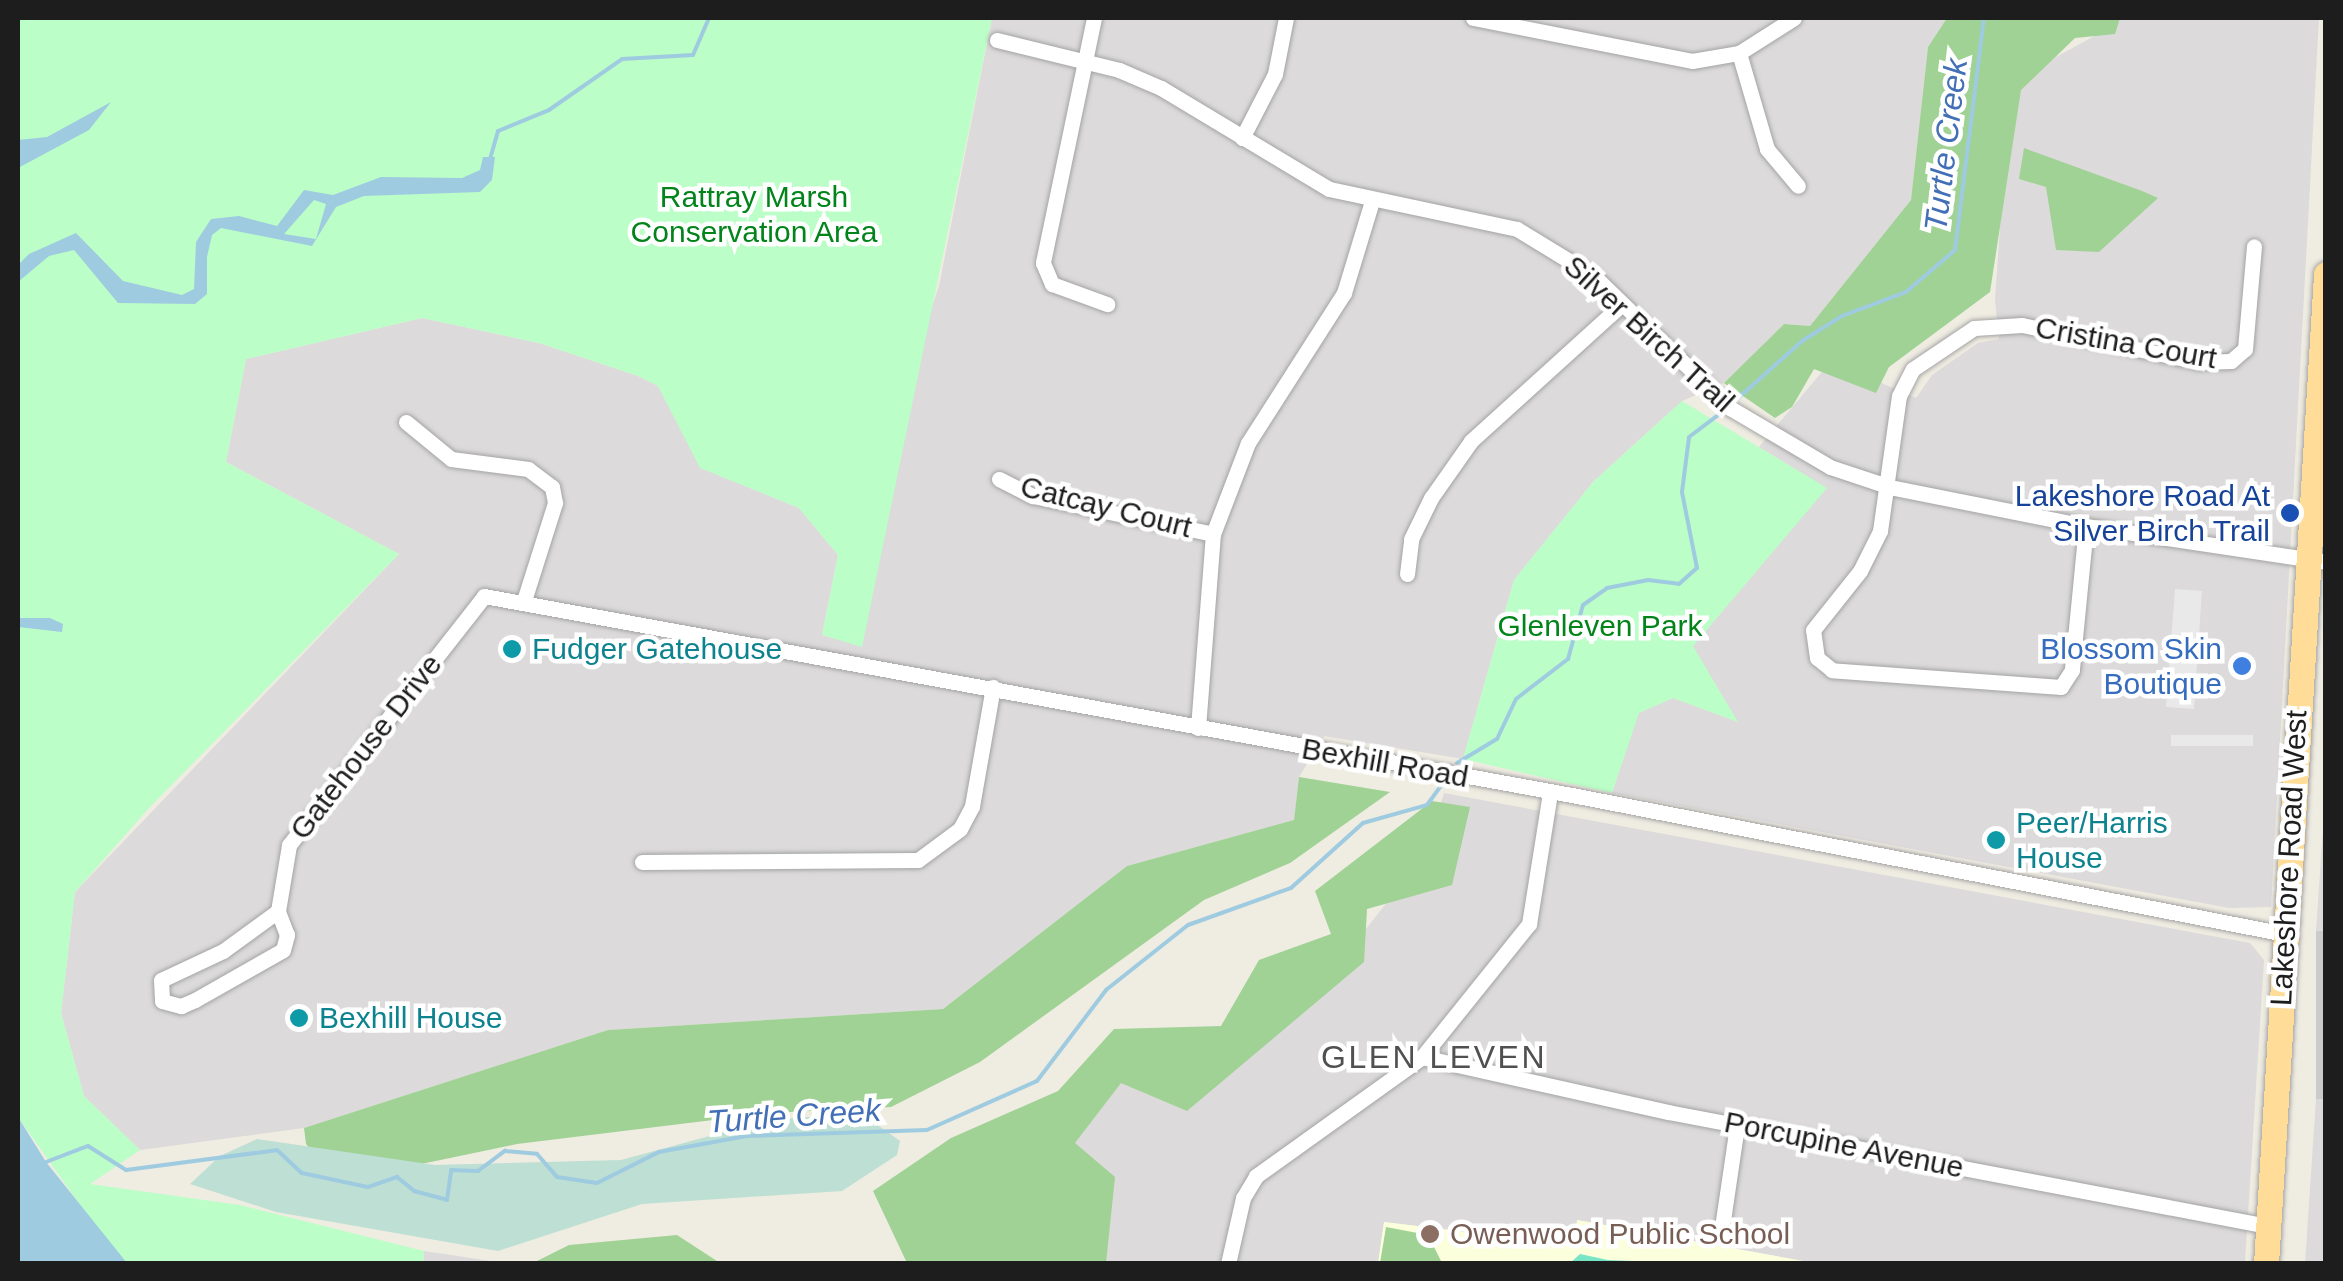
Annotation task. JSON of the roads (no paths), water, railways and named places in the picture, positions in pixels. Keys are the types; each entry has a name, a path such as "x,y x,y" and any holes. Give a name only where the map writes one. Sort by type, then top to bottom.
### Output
{"main road":[{"name":"Lakeshore Road West","path":"2266,1264 2285,934 2315,561 2326,274"}],"street":[{"path":"1094,18 1043,275 1108,304"},
{"path":"1242,138 1275,74 1286,18"},
{"path":"1474,18 1692,61 1740,54 1794,18"},
{"name":"Silver Birch Trail","path":"996,40 1086,62 1161,88 1329,189 1372,201 1506,224 1594,276 1698,382 1748,420 1830,468 1890,486 2086,526 2315,561"},
{"path":"1740,54 1767,149 1798,186"},
{"path":"1198,728 1213,534 1248,442 1344,293 1372,201"},
{"name":"Cristina Court","path":"1890,486 1899,396 1913,369 1948,343 1974,328 2022,325 2200,362 2231,361 2245,349 2254,246"},
{"path":"1407,574 1411,539 1471,441 1621,305"},
{"path":"406,422 451,459 528,469 552,487 555,503 524,601"},
{"name":"Catcay Court","path":"999,479 1033,496 1213,534"},
{"path":"1890,486 1880,531 1860,572 1813,630 1817,658 1832,670 2060,687 2072,670 2086,526"},
{"name":"Bexhill Road","path":"484,596 993,687 2285,934"},
{"name":"Gatehouse Drive","path":"278,911 223,951 161,980 162,1001 181,1006 277,957 287,935 278,911 288,844 484,596"},
{"path":"642,862 918,860 960,829 972,806 993,687"},
{"path":"1228,1264 1243,1198 1256,1176 1422,1057 1530,924 1550,793"},
{"name":"Porcupine Avenue","path":"1422,1057 1737,1125 2268,1226"},
{"path":"1721,1234 1737,1125"}],"waterway":[{"path":"490,159 498,131 549,110 622,59 693,55 709,18"},
{"name":"Turtle Creek","path":"1737,399 1802,341 1842,316 1906,292 1955,250 1984,18"},
{"name":"Turtle Creek","path":"1457,763 1497,739 1516,699 1568,659 1583,605 1607,588 1648,580 1679,584 1697,568 1682,492 1689,437 1719,414"},
{"name":"Turtle Creek","path":"46,1162 88,1146 126,1170 277,1150 302,1173 368,1187 397,1177 414,1191 447,1200 451,1170 478,1171 505,1151 537,1154 557,1177 597,1183 659,1152 747,1136 927,1130 1037,1081 1106,990 1188,925 1291,888 1363,823 1427,805 1443,783"}],"place":[{"name":"Lakeshore Road At Silver Birch Trail","path":"2290,513"},
{"name":"Fudger Gatehouse","path":"512,649"},
{"name":"Blossom Skin Boutique","path":"2242,666"},
{"name":"Peer/Harris House","path":"1996,840"},
{"name":"Bexhill House","path":"299,1018"},
{"name":"Owenwood Public School","path":"1430,1234"}],"district":[{"name":"GLEN LEVEN","path":"1434,1057"}],"park label":[{"name":"Rattray Marsh Conservation Area","path":"754,214"},
{"name":"Glenleven Park","path":"1600,626"}]}
